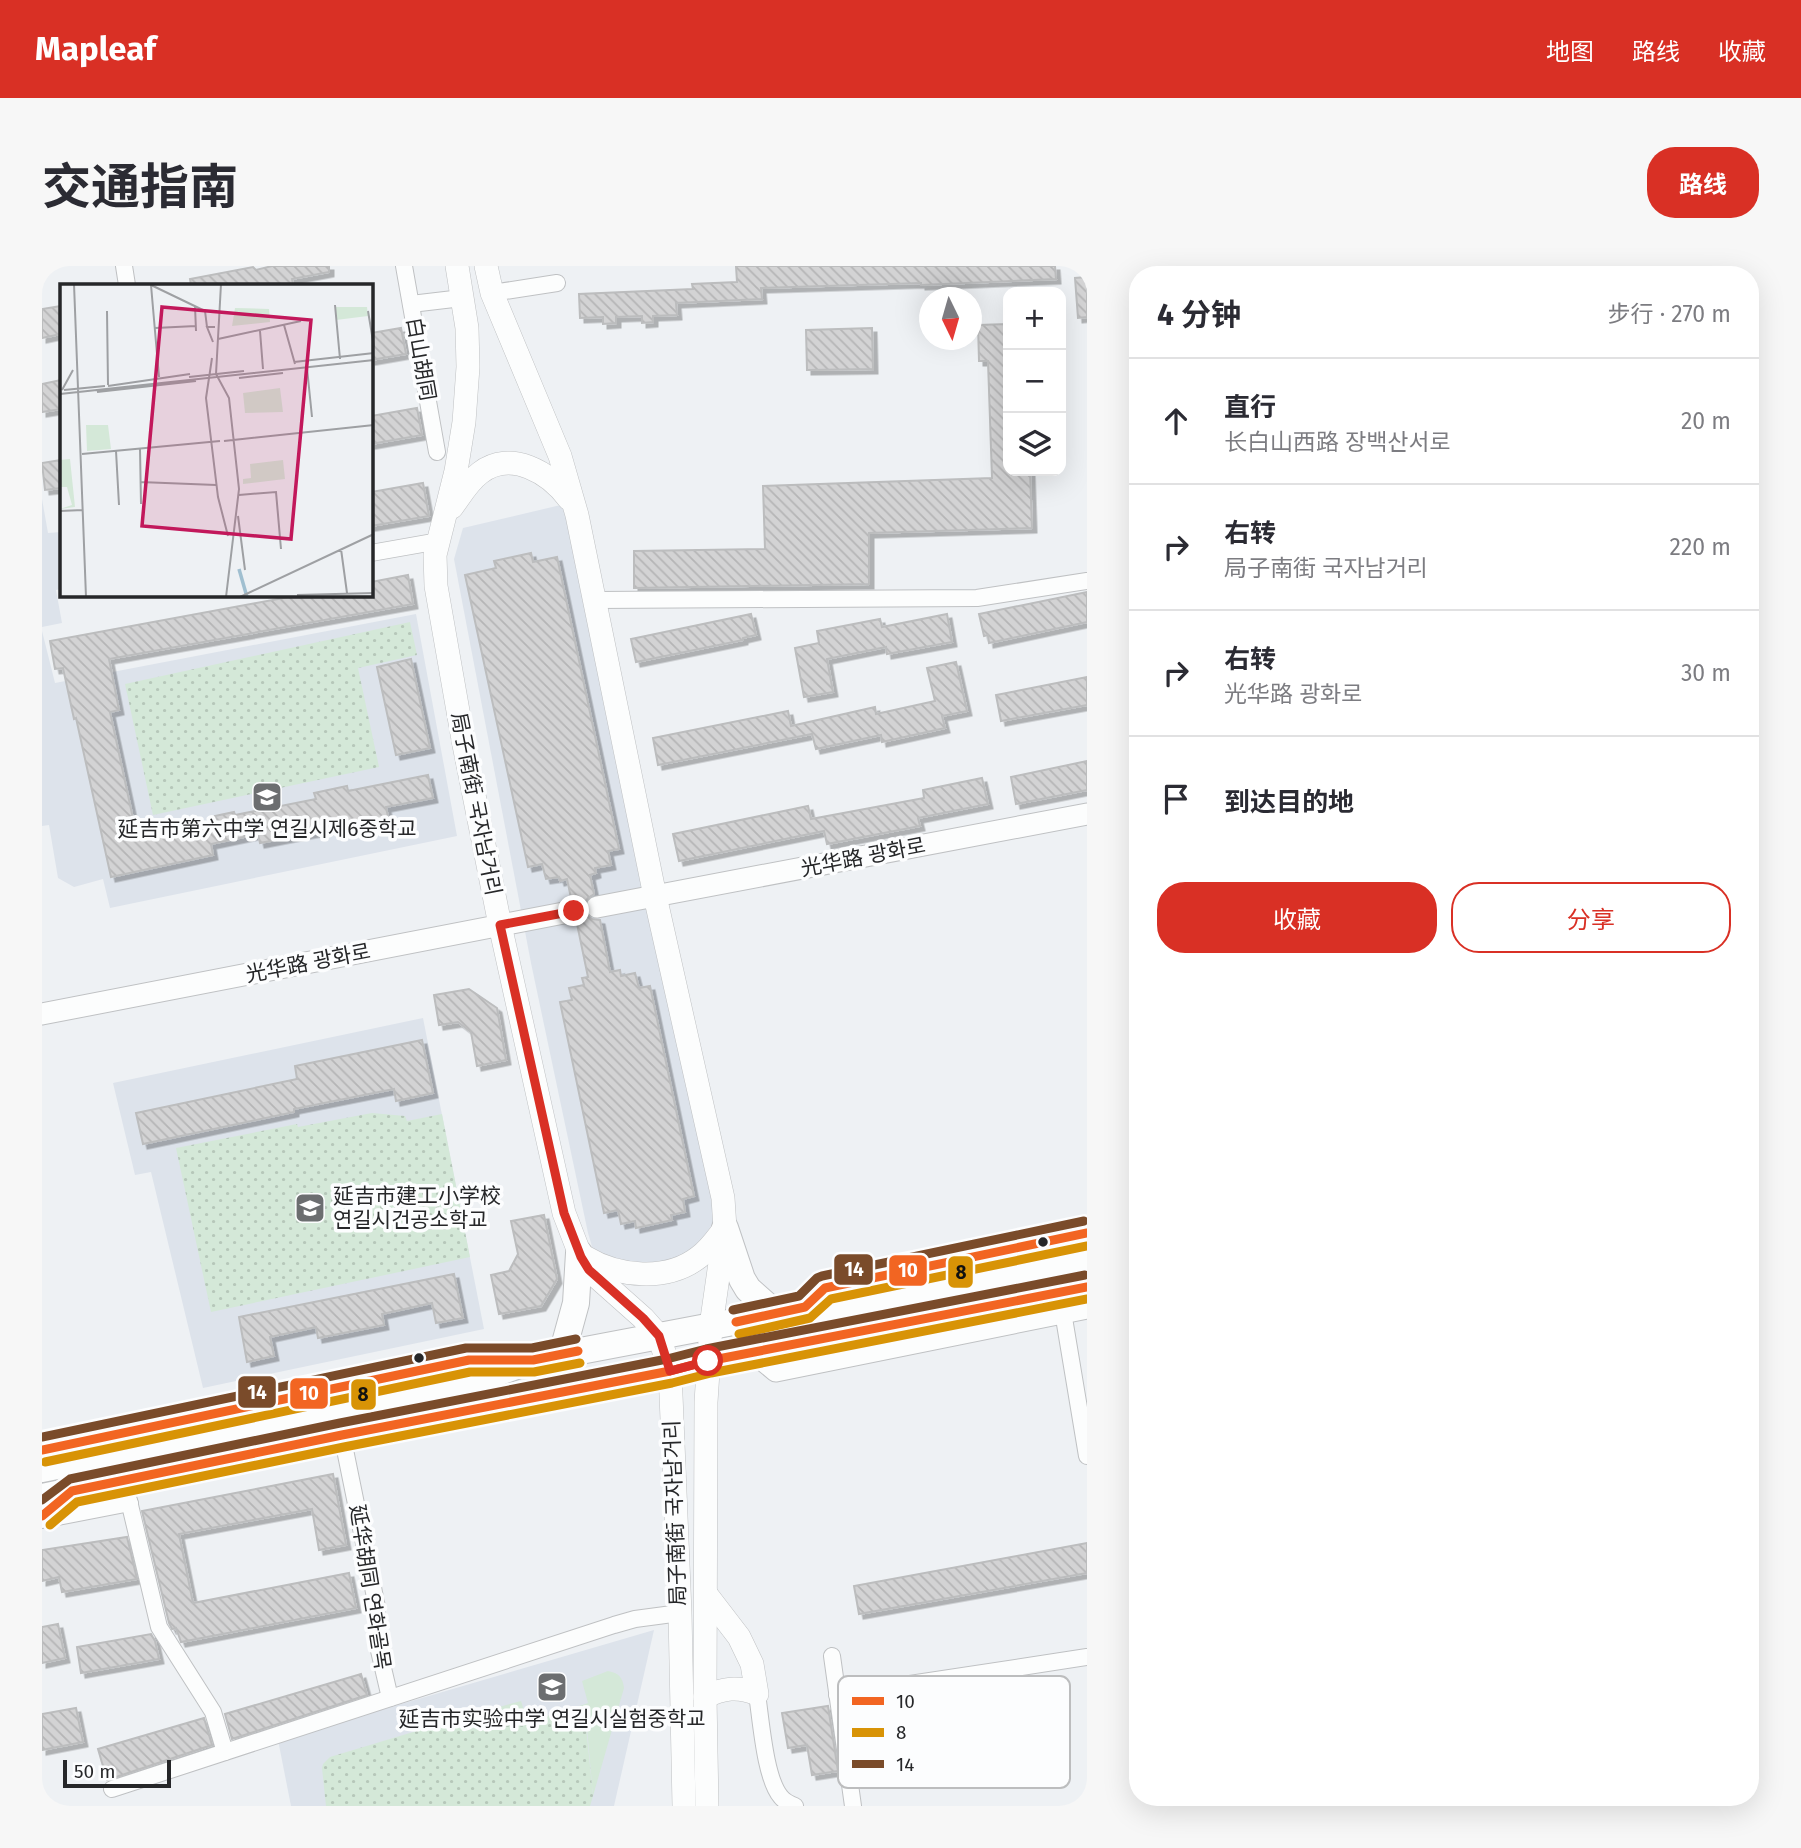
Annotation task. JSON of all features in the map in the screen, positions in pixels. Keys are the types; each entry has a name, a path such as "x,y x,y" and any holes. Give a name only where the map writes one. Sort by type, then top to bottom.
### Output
{"main road":[{"name":"局子南街 국자남거리","path":"457,266 467,328 468,367 464,422 435,555 438,598 500,925 564,1213 579,1253 589,1270 643,1318 659,1336 670,1371 680,1613 684,1806"},
{"name":"局子南街 국자남거리","path":"486,266 492,293 560,456 573,504 655,896 723,1198 725,1228 711,1326 706,1402 707,1806"},
{"path":"445,516 467,485 479,474 488,467 512,463 534,468 545,474 562,488 573,504"},
{"path":"562,1354 576,1303 579,1253 606,1268 627,1273 665,1272 698,1258 725,1228"},
{"path":"725,1228 742,1279 748,1289 775,1313"},
{"path":"42,1469 472,1382 533,1360 562,1354 805,1307 833,1315 1087,1262"},
{"path":"42,1497 72,1491 127,1491 342,1435 1087,1287"},
{"path":"42,1518 72,1491"},
{"path":"705,1697 722,1689 732,1688 757,1694 752,1664 739,1637 706,1594"}],"street":[{"path":"124,266 127,284"},
{"name":"白山胡同","path":"404,266 437,452"},
{"path":"492,293 558,283"},
{"path":"411,304 462,298"},
{"path":"373,552 439,541"},
{"path":"595,600 977,598 1087,581"},
{"name":"光华路 광화로","path":"597,907 1087,814"},
{"name":"光华路 광화로","path":"42,1014 574,911"},
{"path":"805,1307 825,1288 1087,1233"},
{"path":"754,1353 776,1371 1087,1308"},
{"path":"1063,1312 1087,1456"},
{"path":"42,1450 469,1360 533,1360"},
{"name":"延华胡同 연화골목","path":"342,1435 377,1607 377,1642 390,1698"},
{"path":"42,1518 127,1491 159,1627 213,1712 225,1752"},
{"path":"111,1789 624,1622 680,1613"},
{"path":"832,1656 838,1702"},
{"path":"962,1676 1087,1657"},
{"path":"757,1694 769,1770 776,1790 783,1800 795,1806"},
{"path":"850,1788 853,1806"}],"shaded area":[{"path":"42,499 48,533 60,532 60,589 56,590 62,623 42,627"},
{"path":"565,504 718,1218 706,1238 680,1257 660,1264 626,1263 593,1250 588,1233 531,963 454,559 463,528"},
{"name":"延吉市第六中学 연길시제6중학교","path":"416,614 457,836 110,908 103,879 74,887 58,878 49,825 42,826 42,631 55,683"},
{"name":"延吉市建工小学校 연길시건공소학교","path":"423,1018 484,1329 203,1388 151,1172 135,1175 113,1083"},
{"name":"延吉市实验中学 연길시실험중학교","path":"654,1630 614,1806 291,1806 278,1740"}],"green space":[{"path":"410,622 417,655 358,668 379,767 153,815 125,684"},
{"path":"372,1113 405,1116 407,1121 442,1114 470,1257 211,1312 176,1148 297,1124 298,1127"},
{"path":"608,1671 620,1676 624,1688 593,1796 586,1717 572,1718 571,1709 588,1703 582,1681"},
{"path":"521,1701 528,1722 566,1710 566,1719 464,1730 463,1717"},
{"path":"585,1716 593,1796 590,1806 326,1806 322,1768 330,1757 463,1717 464,1730"}],"building":[{"path":"272,266 329,266 329,272 292,279 293,284 191,284 190,279 253,267 256,270"},
{"path":"736,266 1055,266 1056,279 761,288 762,299 676,303 677,315 653,316 653,322 642,323 642,316 616,317 616,323 603,324 603,317 580,318 579,294 693,289 692,284 737,282"},
{"path":"1087,277 1087,317 1078,318 1075,278"},
{"path":"60,306 60,334 42,338 42,309"},
{"path":"1003,324 1003,476 1030,476 1032,528 869,533 869,584 634,588 634,551 765,549 763,486 992,478 988,361 979,361 982,325"},
{"path":"401,328 406,354 373,360 373,333"},
{"path":"872,328 873,369 807,370 806,330"},
{"path":"60,380 60,409 42,412 42,384"},
{"path":"417,408 422,435 373,444 373,416"},
{"path":"60,460 60,488 45,490 42,463"},
{"path":"423,483 429,516 373,526 373,492"},
{"path":"531,553 533,562 557,557 619,849 608,851 611,865 595,868 596,873 590,875 594,894 584,903 571,898 567,879 546,879 542,864 528,867 465,575 496,568 494,561"},
{"path":"408,575 413,604 109,659 119,710 110,712 137,837 216,820 215,816 234,812 235,815 316,799 314,793 347,786 348,791 428,775 433,798 386,807 388,817 316,832 260,843 258,834 211,844 213,855 111,877 76,718 74,719 63,668 55,669 50,641 289,597 373,597 373,582"},
{"path":"1087,592 1087,622 989,643 988,635 984,636 979,614"},
{"path":"751,614 756,635 636,662 631,639"},
{"path":"947,614 952,642 887,654 886,647 827,659 833,692 804,697 795,648 819,643 817,631 880,619 882,627"},
{"path":"411,659 430,748 396,755 377,667"},
{"path":"956,662 967,711 942,716 945,728 882,742 881,735 816,749 812,734 658,765 653,738 788,711 791,726 875,707 876,714 935,701 927,668"},
{"path":"1087,677 1087,705 1001,721 996,695"},
{"path":"1087,761 1087,790 1016,804 1011,777"},
{"path":"982,778 988,804 918,818 920,826 827,844 824,831 679,861 673,834 808,806 811,819 924,798 923,790"},
{"path":"587,915 600,920 610,972 620,970 621,976 635,973 639,988 650,986 694,1196 683,1199 685,1212 671,1215 672,1220 636,1228 635,1221 621,1224 618,1210 604,1213 560,1002 572,1000 569,988 584,985 582,978 588,977 577,924"},
{"path":"469,989 497,1008 506,1060 477,1066 471,1032 458,1022 439,1025 434,995"},
{"path":"422,1040 433,1093 396,1101 394,1089 143,1144 136,1113 297,1079 295,1066"},
{"path":"544,1215 557,1279 541,1306 499,1314 491,1275 509,1271 518,1254 511,1221"},
{"path":"454,1274 463,1318 436,1323 432,1303 382,1314 384,1325 318,1338 316,1327 270,1337 274,1356 247,1362 239,1317"},
{"path":"333,1474 346,1545 319,1550 312,1509 179,1534 193,1603 349,1573 356,1608 181,1642 176,1628 172,1629 169,1623 142,1511"},
{"path":"127,1537 137,1579 62,1592 59,1577 42,1581 42,1550"},
{"path":"1087,1543 1087,1573 859,1614 854,1586"},
{"path":"58,1624 65,1658 42,1663 42,1627"},
{"path":"151,1634 159,1659 81,1673 77,1647"},
{"path":"361,1674 367,1695 232,1739 225,1714"},
{"path":"828,1706 838,1771 812,1775 807,1745 788,1748 782,1713"},
{"path":"76,1708 83,1742 42,1750 42,1714"},
{"path":"204,1718 212,1745 107,1780 98,1749"}],"transit line":[{"name":"14","path":"733,1310 799,1296 822,1276 1084,1221"},
{"name":"10","path":"736,1322 805,1307 825,1288 1087,1233"},
{"name":"8","path":"739,1334 810,1318 831,1299 1087,1246"},
{"name":"14","path":"42,1500 70,1479 706,1349 1085,1275"},
{"name":"10","path":"42,1516 72,1491 670,1371 708,1361 1087,1287"},
{"name":"8","path":"50,1525 77,1502 1087,1299"},
{"name":"14","path":"42,1437 466,1348 532,1348 576,1339"},
{"name":"10","path":"42,1450 469,1360 533,1360 578,1351"},
{"name":"8","path":"45,1462 470,1372 534,1372 580,1363"}],"place":[{"name":"延吉市第六中学 연길시제6중학교","path":"267,797"},
{"name":"延吉市建工小学校 연길시건공소학교","path":"310,1208"},
{"name":"延吉市实验中学 연길시실험중학교","path":"552,1687"}],"route":[{"path":"574,911 500,925 564,1213 581,1257 589,1270 643,1318 659,1336 670,1371 708,1361"}]}
